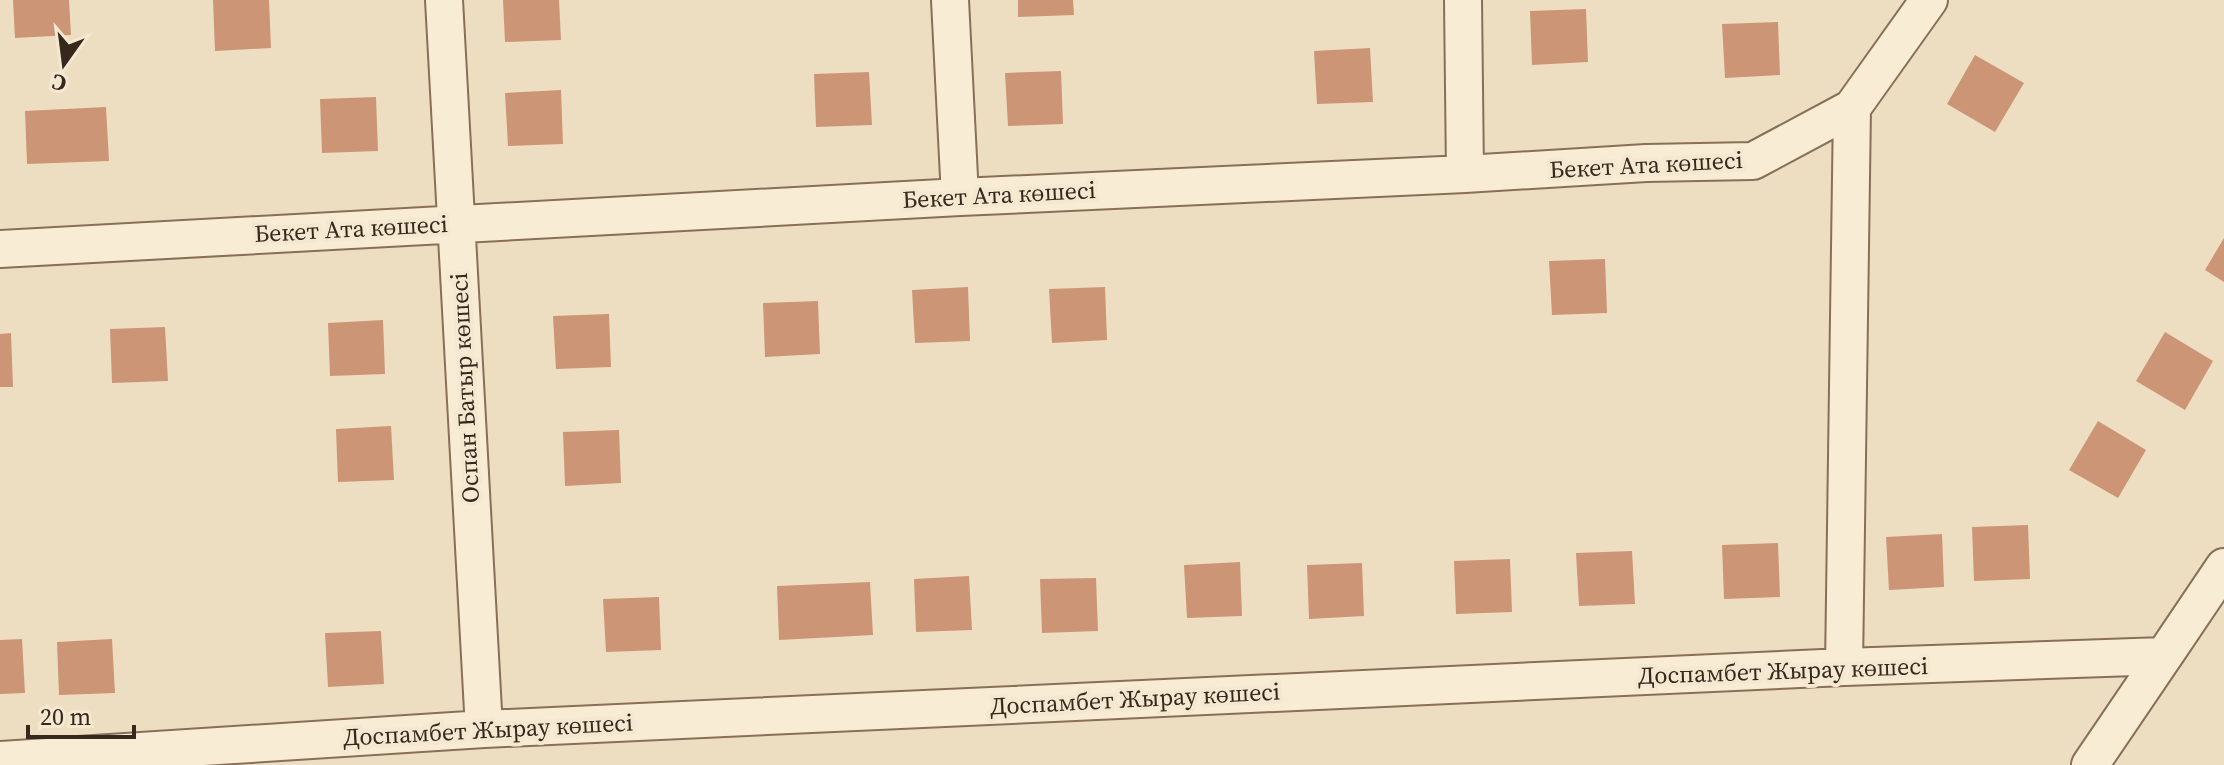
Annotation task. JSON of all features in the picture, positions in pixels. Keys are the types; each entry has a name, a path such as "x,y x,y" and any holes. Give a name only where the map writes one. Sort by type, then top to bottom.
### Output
{"street":[{"name":"Оспан Батыр көшесі","path":"444,0 484,729"},
{"path":"950,0 960,197"},
{"path":"1463,0 1465,174"},
{"name":"Бекет Ата көшесі","path":"0,249 960,197 1646,163 1753,161 1852,108 1929,0"},
{"path":"1844,667 1852,108"},
{"path":"2090,765 2224,567"},
{"name":"Доспамбет Жырау көшесі","path":"0,760 484,729 1844,667 2164,656"}],"building":[{"path":"13,0 69,0 71,35 15,38"},
{"path":"213,0 269,0 271,48 215,51"},
{"path":"503,0 559,0 561,40 505,42"},
{"path":"1018,0 1073,0 1074,15 1018,17"},
{"path":"1586,9 1588,62 1532,65 1530,11"},
{"path":"1778,22 1780,75 1725,78 1722,24"},
{"path":"1370,48 1373,102 1317,104 1314,51"},
{"path":"1975,55 2024,83 1995,132 1947,104"},
{"path":"1061,71 1063,124 1008,126 1005,73"},
{"path":"869,72 872,125 816,127 814,74"},
{"path":"561,90 563,144 508,146 505,93"},
{"path":"376,97 378,151 322,153 320,99"},
{"path":"106,107 109,161 27,164 25,111"},
{"path":"2224,238 2224,282 2205,270"},
{"path":"1605,259 1607,313 1552,315 1549,261"},
{"path":"968,287 970,341 915,343 912,290"},
{"path":"1105,287 1107,340 1052,343 1049,289"},
{"path":"818,301 820,354 765,357 763,303"},
{"path":"609,314 611,367 556,369 553,316"},
{"path":"383,320 385,374 330,376 328,323"},
{"path":"165,327 168,381 112,383 110,329"},
{"path":"2165,332 2213,361 2185,410 2136,381"},
{"path":"11,333 13,387 0,387 0,334"},
{"path":"2098,421 2146,450 2118,498 2069,470"},
{"path":"391,426 394,480 338,482 336,429"},
{"path":"619,430 621,483 565,486 563,432"},
{"path":"2028,525 2030,579 1974,581 1972,527"},
{"path":"1942,534 1944,587 1889,590 1886,537"},
{"path":"1778,543 1780,597 1724,599 1722,545"},
{"path":"1632,551 1635,604 1579,606 1576,553"},
{"path":"1510,559 1512,612 1456,614 1454,561"},
{"path":"1240,562 1242,616 1187,618 1184,565"},
{"path":"1362,563 1364,616 1309,619 1307,565"},
{"path":"969,576 972,630 916,632 914,579"},
{"path":"1096,578 1098,631 1042,633 1040,579"},
{"path":"870,582 873,635 779,640 777,586"},
{"path":"659,597 661,650 606,652 603,599"},
{"path":"381,631 384,684 328,687 325,633"},
{"path":"22,639 25,693 0,694 0,640"},
{"path":"112,639 115,693 59,695 57,642"}]}
